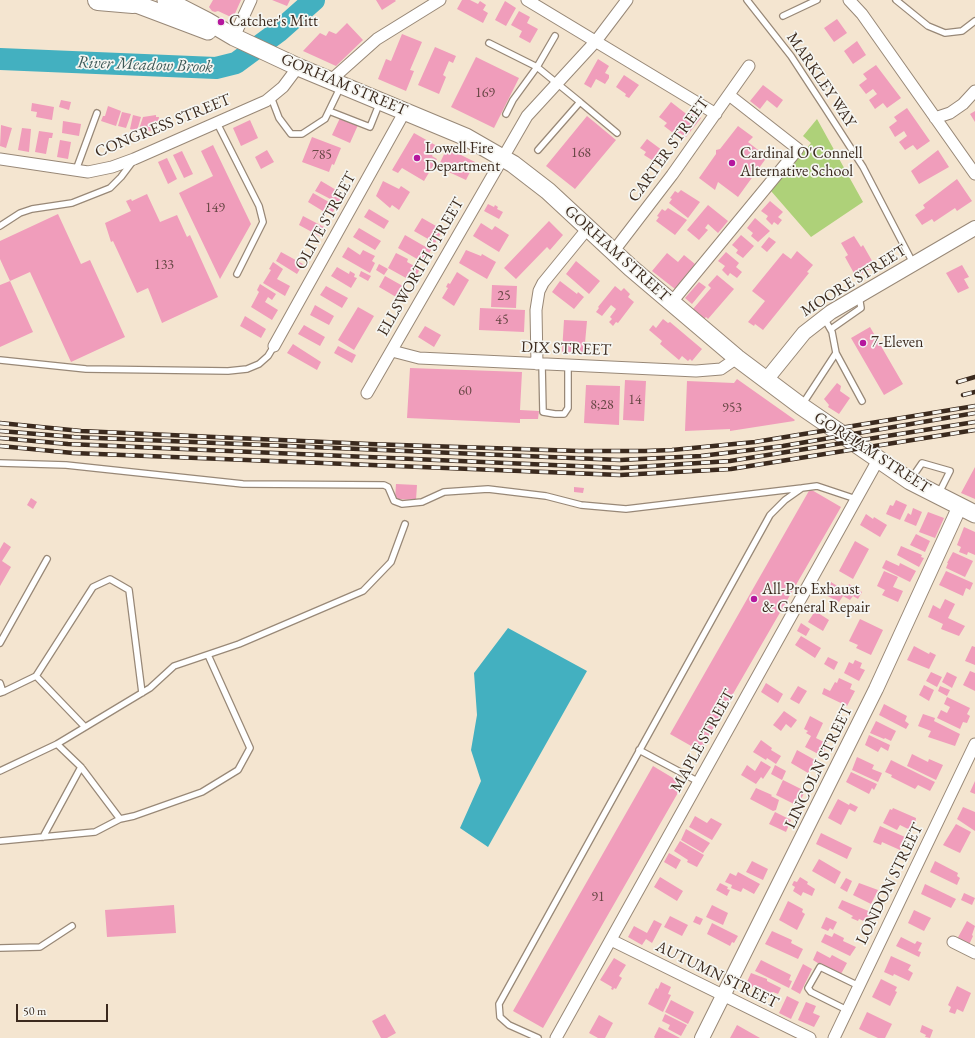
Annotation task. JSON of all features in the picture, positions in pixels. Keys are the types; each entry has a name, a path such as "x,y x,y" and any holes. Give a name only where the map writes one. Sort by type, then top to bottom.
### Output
{"highway":[{"path":"98,0 131,1"}],"main road":[{"name":"GORHAM STREET","path":"166,0 236,38 336,83 466,137 503,158 535,180 671,303 737,358 800,406 910,481 959,508 975,514"},
{"name":"GORHAM STREET","path":"131,1 201,29 236,38"}],"street":[{"path":"236,38 251,0"},
{"path":"336,83 377,38 440,0"},
{"path":"527,0 716,114"},
{"name":"ELLSWORTH STREET","path":"366,392 392,351 527,116 596,41 628,0"},
{"path":"849,0 862,14 975,174"},
{"name":"CONGRESS STREET","path":"0,159 76,171 97,171 134,159 217,123 271,97 284,85 298,66"},
{"name":"CARTER STREET","path":"613,252 716,114 749,66"},
{"path":"935,118 950,112 963,104 975,91"},
{"path":"671,303 798,149 729,95"},
{"name":"OLIVE STREET","path":"274,346 405,111"},
{"path":"539,364 536,310 539,291 543,283 588,228"},
{"name":"MOORE STREET","path":"766,380 804,333 827,323 858,296 975,228"},
{"name":"DIX STREET","path":"392,351 419,358 696,371 721,369 737,358"},
{"name":"MAPLE STREET","path":"556,1038 878,460"},
{"name":"LINCOLN STREET","path":"702,1038 876,689 959,508"},
{"name":"LONDON STREET","path":"834,1038 975,744"},
{"name":"AUTUMN STREET","path":"611,940 810,1038"},
{"path":"953,942 975,953"}],"lane":[{"name":"MARKLEY WAY","path":"747,0 791,56 826,108 863,167 914,263"},
{"path":"782,16 817,0"},
{"path":"896,0 928,26 945,33 962,31 975,21"},
{"path":"506,114 513,100 537,67 555,36"},
{"path":"489,43 537,67 617,133"},
{"path":"271,97 279,118 291,134 302,134 325,119 336,83"},
{"path":"328,112 370,127 381,101"},
{"path":"538,150 580,102"},
{"path":"76,171 97,113"},
{"path":"217,123 259,206 263,222 237,274"},
{"path":"0,226 20,213 32,209 72,203 110,188 121,177 134,159"},
{"path":"827,323 836,353 862,401"},
{"path":"0,360 86,369 228,371 246,369 259,364 268,356 274,346"},
{"path":"800,406 836,353"},
{"path":"539,364 543,412 555,414 564,414 568,408 568,365"},
{"path":"0,463 66,465 243,484 384,485 388,487 394,501 402,504 422,502 444,492 488,490 546,496 581,505 626,509 817,486 856,499"},
{"path":"910,481 922,463 950,471 938,496"},
{"path":"538,1038 509,1025 500,1017 499,1004 770,516 785,500 802,488"},
{"path":"0,771 58,744 142,693 174,666 246,641 363,591 391,562 405,524"},
{"path":"0,643 46,559"},
{"path":"0,683 1,693 36,676 93,587 110,579 129,590 142,693"},
{"path":"0,841 96,832 120,819 134,816 202,792 238,770 250,748 208,655"},
{"path":"36,676 86,727"},
{"path":"58,744 81,767 120,819"},
{"path":"640,750 699,782"},
{"path":"43,837 81,767"},
{"path":"0,948 40,947 72,926"},
{"path":"847,1010 811,992 808,988 820,967 859,986"}],"green space":[{"path":"817,119 863,202 811,237 771,191 811,143 803,136"}],"water":[{"path":"508,628 587,671 488,847 460,828 481,781 471,750 477,715 474,673"}],"building":[{"path":"213,0 241,0 233,18 218,11 212,11 209,7"},
{"path":"272,0 290,0 287,6"},
{"path":"376,0 395,0 396,1 382,10"},
{"path":"462,0 470,0 478,4 480,1 486,5 483,10 488,13 483,23 457,9"},
{"path":"505,1 516,8 506,26 495,20"},
{"path":"519,11 530,17 527,23 538,29 530,43 519,37 522,31 511,25"},
{"path":"837,19 847,33 834,42 824,28"},
{"path":"347,23 363,40 336,66 303,51 320,33 326,36 329,31 336,34"},
{"path":"402,34 422,42 410,70 414,71 406,91 378,79 386,59 391,61"},
{"path":"857,41 866,55 853,64 844,51"},
{"path":"435,47 456,56 453,63 449,61 443,75 446,77 439,94 418,85"},
{"path":"476,57 519,78 494,128 451,107"},
{"path":"598,59 609,66 605,73 609,75 609,78 605,84 596,79 591,88 584,84"},
{"path":"876,65 901,98 887,108 883,103 875,109 869,100 877,94 873,89 866,94 859,85 867,79 863,74"},
{"path":"624,75 639,85 629,98 616,87"},
{"path":"763,85 783,100 777,108 767,100 760,109 750,101"},
{"path":"61,100 71,102 69,110 59,107"},
{"path":"671,102 689,116 692,112 701,118 686,137 680,133 677,136 664,126 667,123 659,117"},
{"path":"32,103 54,107 52,120 36,117 37,112 31,111"},
{"path":"108,106 121,111 116,126 101,121 103,116 105,116"},
{"path":"907,108 930,141 917,150 913,145 905,150 899,142 907,136 904,131 895,137 889,127 897,121 894,117"},
{"path":"975,111 975,122 970,114"},
{"path":"122,112 131,114 126,128 118,126"},
{"path":"133,115 141,117 137,131 130,129"},
{"path":"156,115 156,117 159,117 157,130 138,132 143,117"},
{"path":"587,116 616,140 575,189 546,166"},
{"path":"340,118 358,125 350,143 332,135"},
{"path":"250,120 258,138 241,146 233,128"},
{"path":"63,121 81,124 79,136 62,133"},
{"path":"1,125 12,128 6,148 0,146"},
{"path":"738,126 753,137 748,142 767,157 738,197 718,182 715,190 699,178 716,154 716,150 720,149"},
{"path":"22,128 31,129 29,152 18,150"},
{"path":"39,131 53,133 52,138 49,138 46,154 35,152"},
{"name":"Lowell Fire Department","path":"414,133 437,146 432,156 437,159 424,181 402,168 398,173 392,170"},
{"path":"312,137 341,148 334,165 332,164 329,172 302,162"},
{"path":"647,139 666,153 658,164 644,155 646,152 640,148"},
{"path":"60,140 71,142 68,159 57,157"},
{"path":"213,145 251,224 220,279 179,193 213,176 201,151"},
{"path":"447,148 475,162 466,180 438,167"},
{"path":"267,150 274,162 261,169 255,157"},
{"path":"938,150 949,167 919,184 911,171"},
{"path":"182,151 193,174 184,178 173,155"},
{"path":"167,158 177,179 168,184 158,162"},
{"path":"957,179 972,201 957,211 955,208 934,222 932,219 922,225 915,215 925,208 923,205"},
{"path":"321,181 343,194 338,203 315,191"},
{"path":"383,181 399,189 401,186 410,192 399,210 392,205 390,208 376,196"},
{"path":"681,190 700,202 688,218 669,203 672,199 670,198 675,191 678,193"},
{"path":"313,193 336,206 331,216 308,202"},
{"path":"147,194 160,222 177,215 187,237 190,235 218,297 162,323 148,288 137,293 113,241 111,242 105,223 131,211 126,201 131,199 132,201"},
{"path":"770,201 783,212 778,217 782,220 778,225 774,222 772,225 766,219 768,216 761,211"},
{"path":"488,204 494,207 495,205 498,207 497,209 503,212 499,219 484,211"},
{"path":"708,205 728,221 718,233 708,224 705,228 708,230 699,240 687,230"},
{"path":"668,208 687,220 675,235 656,221 659,217 657,216 662,209 665,211"},
{"path":"369,209 389,221 384,229 364,217"},
{"path":"58,214 81,264 90,260 125,337 71,362 30,272 10,281 0,259 0,241"},
{"path":"303,216 324,227 321,237 299,225"},
{"path":"422,218 443,230 435,243 414,231"},
{"path":"755,218 770,231 758,242 751,236 753,233 747,228"},
{"path":"549,221 563,235 550,250 547,247 516,279 504,268"},
{"path":"481,223 492,230 495,226 509,235 499,252 473,236"},
{"path":"359,228 381,241 375,250 353,237"},
{"path":"405,235 431,250 424,263 398,248"},
{"path":"741,235 754,246 743,258 736,253 738,250 732,245"},
{"path":"854,236 861,247 863,245 875,266 856,277 845,257 848,255 841,243"},
{"path":"769,237 776,242 767,252 761,247"},
{"path":"348,247 360,255 363,250 375,256 372,261 375,263 370,273 342,257"},
{"path":"466,250 481,256 482,254 496,262 487,279 459,263"},
{"path":"797,251 813,265 807,272 809,273 763,330 755,324 754,326 748,322 765,301 752,291 783,253 791,259"},
{"path":"281,252 303,264 297,274 276,261"},
{"path":"726,252 739,263 736,267 742,272 737,278 730,273 728,276 722,270 725,266 718,261"},
{"path":"396,253 408,259 407,262 420,269 416,276 418,277 415,283 388,268"},
{"path":"667,253 678,262 684,255 695,264 675,289 652,271"},
{"path":"576,261 600,281 589,294 566,274"},
{"path":"273,262 283,269 277,279 290,286 285,296 263,283 271,270 269,269"},
{"path":"379,264 388,269 384,275 376,270"},
{"path":"962,265 969,277 964,279 969,288 958,293 946,273"},
{"path":"337,267 349,274 350,271 355,274 354,277 357,278 351,288 331,276"},
{"path":"361,271 371,276 368,281 359,276"},
{"path":"457,272 469,280 454,306 442,298 448,288 446,287 448,283 450,284"},
{"path":"717,275 734,289 708,319 706,317 704,319 693,309 711,288 708,285"},
{"path":"385,276 410,290 403,301 379,287"},
{"path":"10,281 33,332 0,347 0,285"},
{"path":"560,281 577,294 578,292 584,297 574,309 552,292"},
{"path":"699,282 706,287 692,304 685,298"},
{"path":"260,284 276,294 272,300 268,297 265,302 278,310 272,320 251,307 259,292 257,290"},
{"path":"492,285 517,286 516,308 491,307"},
{"path":"326,286 348,298 342,308 320,295"},
{"path":"615,286 621,291 624,288 630,294 628,297 634,302 618,323 616,322 613,326 609,322 612,319 610,317 616,309 611,305 602,316 596,312 599,308 598,307"},
{"path":"315,305 334,316 329,325 310,315"},
{"path":"358,307 374,316 354,350 338,340"},
{"path":"480,308 525,310 524,332 479,330"},
{"path":"245,316 266,329 261,338 240,326"},
{"path":"663,319 668,323 670,322 702,349 692,361 690,359 688,361 682,356 679,360 660,344 662,341 649,330 653,325 656,328"},
{"path":"564,320 587,321 584,354 562,352"},
{"path":"304,325 325,337 320,346 298,334"},
{"path":"425,326 441,335 434,347 418,337"},
{"path":"870,327 903,384 884,395 851,338"},
{"path":"293,344 321,362 317,370 287,353"},
{"path":"338,346 356,355 352,363 334,353"},
{"path":"410,368 522,372 520,410 539,411 538,419 520,419 520,423 407,418"},
{"path":"737,379 795,420 730,431 730,429 685,431 687,381 734,383"},
{"path":"625,380 646,381 644,421 623,420"},
{"path":"837,383 841,386 840,391 850,398 839,414 828,407 829,405 824,399"},
{"path":"586,385 620,386 619,425 584,423"},
{"path":"975,467 975,499 961,493"},
{"path":"396,484 417,485 416,500 395,499"},
{"path":"574,487 584,488 583,493 574,492"},
{"path":"810,489 841,507 700,751 670,734"},
{"path":"31,498 37,502 33,509 27,505"},
{"path":"896,500 907,505 900,520 886,514 890,505 893,506"},
{"path":"913,508 922,512 916,526 904,521 908,513 911,515"},
{"path":"928,512 944,518 935,538 919,532"},
{"path":"866,514 887,525 880,537 860,525"},
{"path":"964,527 975,532 975,555 968,552 967,555 959,552 961,547 957,545"},
{"path":"916,534 930,541 925,552 910,545"},
{"path":"855,541 869,549 853,579 839,571"},
{"path":"4,542 11,547 2,561 11,567 0,586 0,549"},
{"path":"901,546 922,555 921,557 924,558 919,567 897,555"},
{"path":"953,552 973,561 965,577 946,568"},
{"path":"886,560 899,566 900,563 916,571 910,582 882,568"},
{"path":"884,571 898,577 893,587 903,591 898,602 882,595 885,590 877,586"},
{"path":"946,571 973,583 970,590 966,588 963,596 939,585"},
{"path":"831,582 845,591 849,584 862,592 858,599 853,596 850,600 843,596 839,602 824,594"},
{"path":"945,599 955,604 948,618 965,626 959,636 941,629 943,624 928,617 933,605 940,609"},
{"path":"815,611 829,620 823,631 808,622"},
{"path":"860,619 883,630 871,655 856,648 858,645 849,641"},
{"path":"801,623 810,629 806,636 797,631"},
{"path":"801,636 821,648 815,658 795,645"},
{"path":"914,646 929,654 930,652 936,655 929,669 907,660"},
{"path":"972,646 975,647 975,665 965,661"},
{"path":"828,657 838,662 834,670 824,664"},
{"path":"855,660 862,663 860,668 865,670 859,681 844,673 849,662 853,664"},
{"path":"970,671 975,673 975,691 963,685"},
{"path":"931,672 942,677 937,687 926,681"},
{"path":"947,672 957,677 952,688 942,682"},
{"path":"839,678 852,684 850,689 855,691 847,706 822,694 824,688 830,691 835,682 837,683"},
{"path":"766,683 783,694 778,703 761,692"},
{"path":"924,685 934,690 929,701 919,695"},
{"path":"798,686 807,691 799,704 790,699"},
{"path":"940,686 950,690 947,696 938,691"},
{"path":"947,697 970,708 967,714 970,716 967,723 963,722 960,729 937,718 941,710 947,713 950,707 944,704"},
{"path":"884,704 907,716 905,721 909,724 906,729 879,715"},
{"path":"784,711 797,720 791,728 786,724 781,731 773,725"},
{"path":"923,714 935,718 934,721 960,734 955,746 928,737 931,731 918,726"},
{"path":"810,716 823,723 816,738 828,744 822,756 805,747 811,736 806,733 808,731 804,729"},
{"path":"876,721 896,731 891,741 870,733"},
{"path":"869,735 890,745 888,751 881,747 878,752 865,745"},
{"path":"761,740 772,748 771,750 781,756 776,764 753,752"},
{"path":"797,750 815,760 808,773 791,763"},
{"path":"912,754 928,762 929,759 943,765 936,780 907,766"},
{"path":"857,757 874,765 872,769 882,773 878,782 852,770"},
{"path":"891,760 935,782 930,791 918,785 915,789 891,777 892,775 885,772"},
{"path":"761,761 771,767 763,779 761,777 756,784 741,775 747,765 755,771"},
{"path":"775,765 786,771 782,780 771,774"},
{"path":"653,766 683,784 543,1028 513,1011"},
{"path":"851,772 877,784 874,790 872,788 869,794 846,782"},
{"path":"783,780 805,791 798,806 776,795"},
{"path":"975,781 975,794 970,792"},
{"path":"756,788 779,800 776,810 773,811 750,799"},
{"path":"838,799 849,805 850,803 858,807 855,812 849,809 841,825 828,818"},
{"path":"963,807 975,812 975,831 957,819"},
{"path":"893,808 916,818 915,825 913,824 910,830 900,825 897,830 883,823 890,809 892,810"},
{"path":"775,812 791,820 786,832 769,824"},
{"path":"695,816 707,823 711,818 722,824 712,840 689,827"},
{"path":"956,824 971,832 960,853 943,845"},
{"path":"880,826 905,837 900,850 882,842 881,845 873,842"},
{"path":"686,829 710,843 703,853 681,840"},
{"path":"821,833 852,848 847,859 816,844"},
{"path":"680,841 704,855 697,867 687,862 688,860 674,851"},
{"path":"669,853 681,860 676,869 664,862"},
{"path":"819,859 841,872 835,884 812,871"},
{"path":"752,861 768,869 763,880 746,872"},
{"path":"935,861 958,873 957,876 960,878 957,885 930,872"},
{"path":"738,872 760,884 754,894 743,888 741,892 731,888 732,885 725,882 730,873 736,876"},
{"path":"660,877 683,891 677,901 654,887"},
{"path":"800,877 815,889 812,896 803,892 801,896 793,891 795,887 792,885 794,881 797,882"},
{"path":"846,878 852,881 847,892 840,888"},
{"path":"720,883 728,887 727,889 730,890 727,896 716,890"},
{"path":"859,883 878,890 871,904 853,895"},
{"path":"925,884 956,899 951,908 921,894"},
{"path":"964,893 975,898 972,905 961,900"},
{"path":"842,900 871,912 870,919 868,918 866,922 851,918 853,916 838,908"},
{"path":"788,901 803,909 802,912 805,914 797,930 779,920"},
{"path":"174,905 176,933 107,937 105,910"},
{"path":"712,905 728,913 723,925 706,917"},
{"path":"914,910 931,918 924,931 908,923"},
{"path":"670,916 688,925 682,936 664,927"},
{"path":"696,916 703,919 700,925 693,922"},
{"path":"826,917 837,922 833,930 830,928 828,931 821,928"},
{"path":"654,920 662,924 652,943 646,939 642,945 628,937 634,926 647,933"},
{"path":"967,921 975,926 973,936 968,947 956,941"},
{"path":"712,923 738,936 734,943 732,942 730,946 707,934"},
{"path":"772,931 792,940 791,943 803,949 798,959 765,944"},
{"path":"834,933 844,938 843,941 856,947 850,956 821,942 825,934 832,937"},
{"path":"901,937 915,944 917,941 922,943 918,951 921,952 919,957 896,946"},
{"path":"817,951 830,958 832,955 847,963 841,974 833,970 832,972 813,960"},
{"path":"891,956 911,965 908,970 913,973 909,981 894,974 893,976 884,972"},
{"path":"614,958 626,965 619,976 622,978 616,989 614,988 613,990 611,989 612,987 600,980"},
{"path":"761,960 791,975 789,980 792,981 789,988 755,971"},
{"path":"803,964 812,969 800,994 791,989"},
{"path":"751,973 767,979 767,981 781,988 778,994 773,992 771,996 746,984"},
{"path":"881,979 897,987 895,991 897,992 890,1006 872,997"},
{"path":"661,982 671,987 668,994 671,995 663,1012 648,1004 656,988 658,989"},
{"path":"957,986 971,993 963,1012 957,1009 955,1014 949,1012 951,1007 948,1005"},
{"path":"787,996 799,1002 791,1019 779,1013"},
{"path":"671,1000 694,1012 688,1024 665,1012"},
{"path":"806,1002 816,1006 813,1013 820,1016 814,1027 798,1020"},
{"path":"867,1012 892,1024 885,1038 878,1038 859,1029"},
{"path":"385,1014 396,1033 387,1038 381,1038 372,1021"},
{"path":"665,1014 687,1025 681,1036 668,1029 670,1025 662,1021"},
{"path":"599,1015 613,1023 605,1038 598,1038 589,1033"},
{"path":"737,1025 760,1038 730,1038"},
{"path":"922,1025 933,1030 930,1038 925,1037 926,1035 920,1032"},
{"path":"659,1027 680,1038 655,1038 654,1037"}],"waterway":[{"name":"River Meadow Brook","path":"0,59 216,68 236,63 278,32 314,0"}],"railway":[{"path":"958,382 975,377"},
{"path":"963,395 975,392"},
{"path":"0,423 81,431 369,444 579,451 645,451 672,450 755,442 975,406"},
{"path":"0,431 74,437 620,460 701,456 783,446 975,413"},
{"path":"0,438 68,444 621,468 730,461 975,422"},
{"path":"0,446 73,453 620,475 731,469 975,430"}],"place":[{"name":"Catcher's Mitt","path":"221,22"},
{"name":"Lowell Fire Department","path":"417,158"},
{"name":"Cardinal O'Connell Alternative School","path":"732,163"},
{"name":"7-Eleven","path":"863,343"},
{"name":"All-Pro Exhaust & General Repair","path":"754,599"}]}
